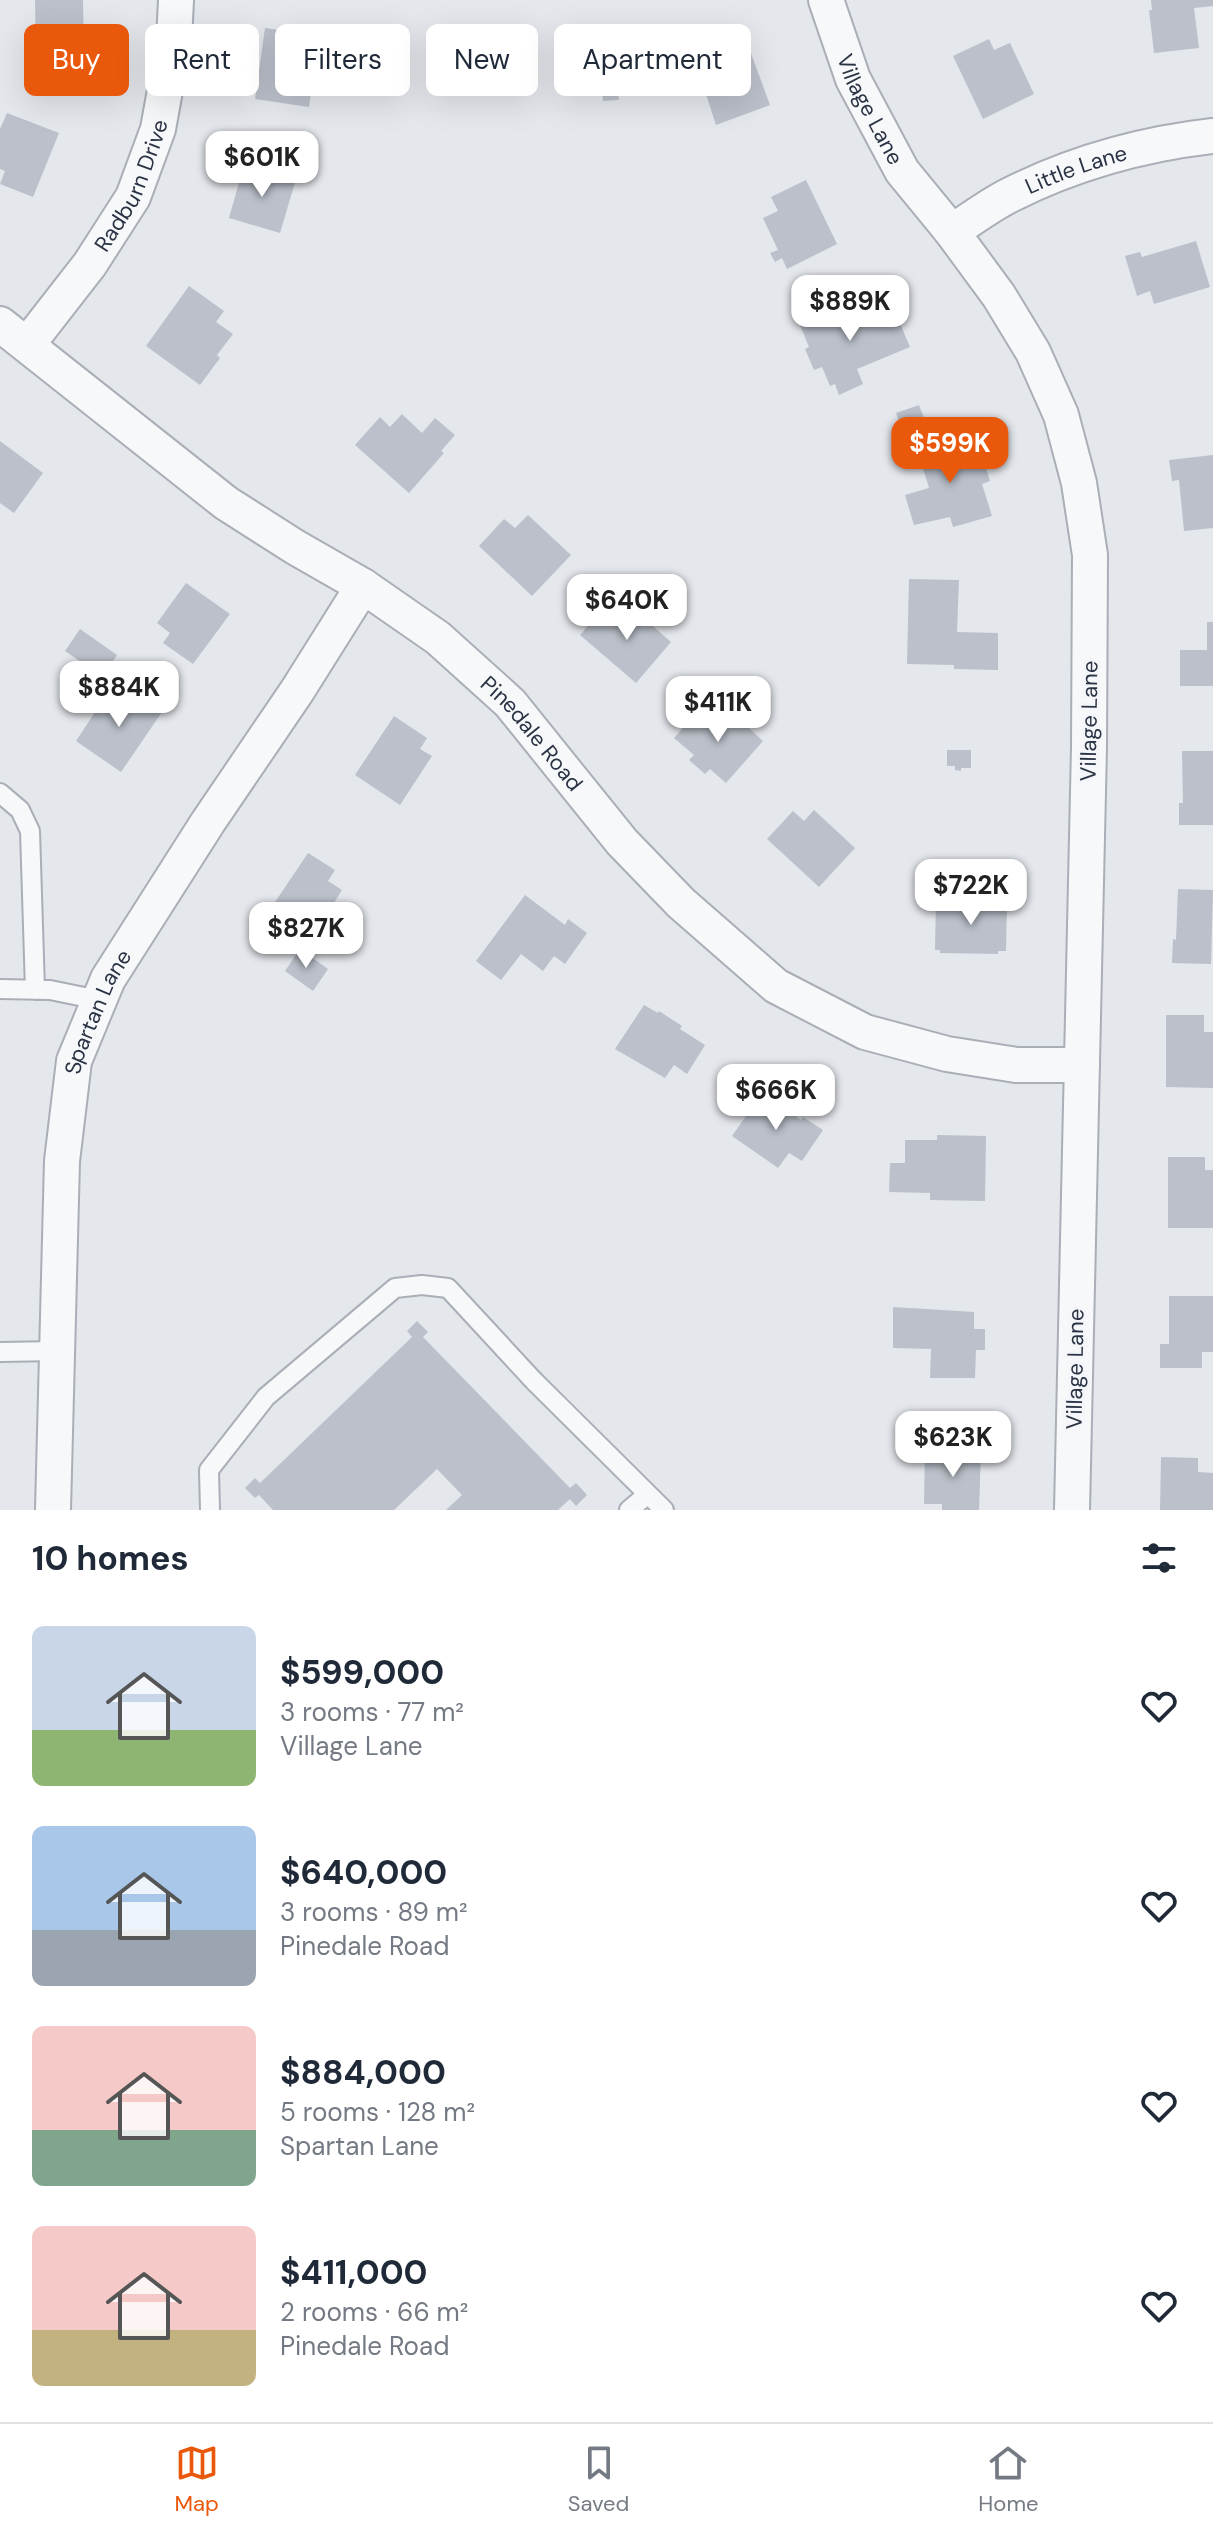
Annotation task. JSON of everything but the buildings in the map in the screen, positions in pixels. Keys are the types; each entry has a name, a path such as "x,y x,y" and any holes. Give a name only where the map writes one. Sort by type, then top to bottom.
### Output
{"street":[{"name":"Radburn Drive","path":"27,345 90,264 133,197 158,129 174,41 176,0"},
{"name":"Village Lane","path":"826,0 853,79 902,171 999,296 1033,352 1061,415 1079,483 1090,555 1072,1510"},
{"name":"Little Lane","path":"952,232 1008,196 1062,172 1129,150 1213,136"},
{"name":"Pinedale Road","path":"0,324 226,503 363,586 438,638 510,703 622,842 681,903 776,986 865,1032 947,1054 1016,1065 1082,1065"},
{"name":"Spartan Lane","path":"53,1510 64,1147 74,1061 108,979 363,586"}],"lane":[{"path":"0,793 20,810 30,831 35,990"},
{"path":"0,989 50,990 99,1000"},
{"path":"210,1510 209,1470 266,1397 395,1288 422,1285 448,1288 534,1381 664,1510"},
{"path":"0,1352 57,1351"},
{"path":"629,1510 648,1494"}]}
